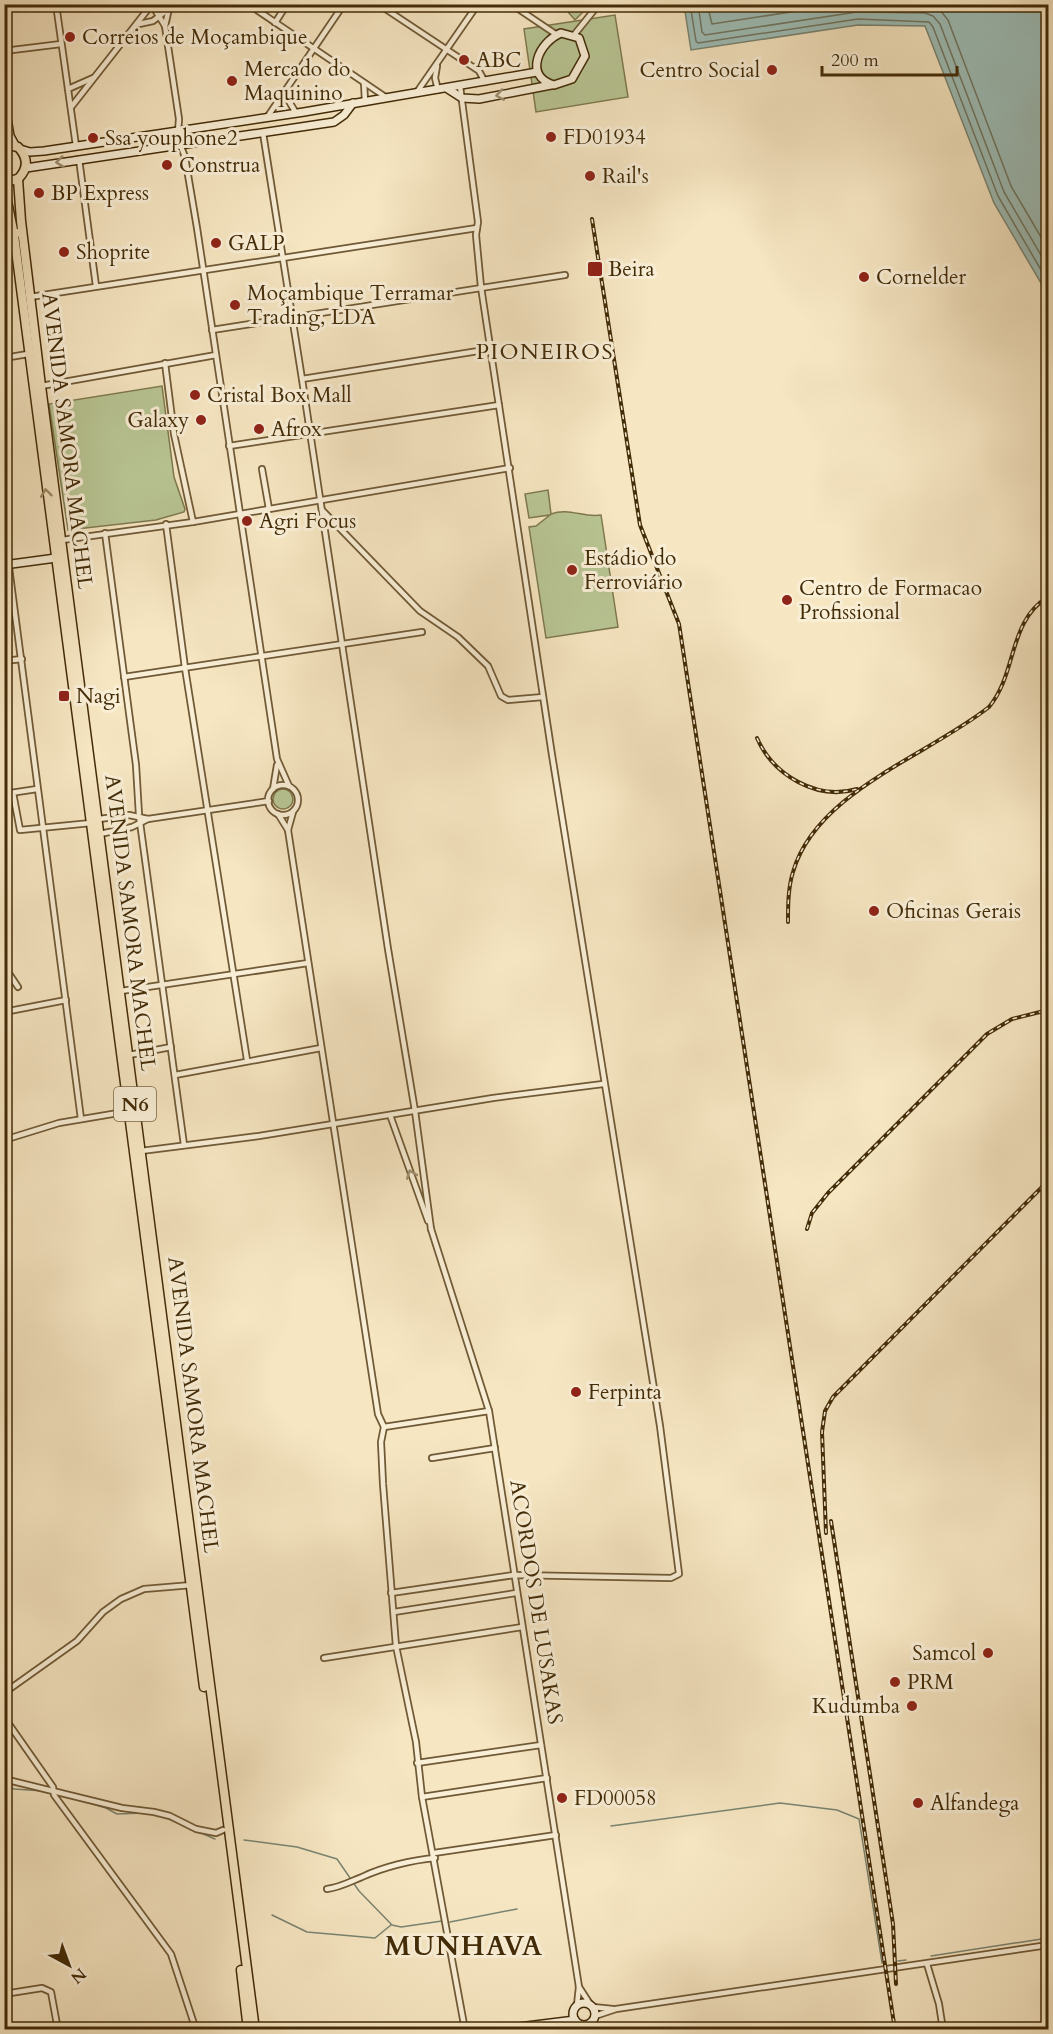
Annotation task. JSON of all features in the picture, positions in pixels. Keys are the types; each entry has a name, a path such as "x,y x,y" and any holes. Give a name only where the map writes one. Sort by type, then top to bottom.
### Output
{"highway":[{"path":"4,144 18,147 26,157 26,168 18,178 4,182"},
{"name":"AVENIDA SAMORA MACHEL","path":"18,178 18,233 29,324 62,540 65,595 91,796 194,1585 255,2030"},
{"name":"AVENIDA SAMORA MACHEL","path":"4,186 18,233"},
{"name":"AVENIDA SAMORA MACHEL","path":"23,274 30,297 28,354 36,375"},
{"name":"AVENIDA SAMORA MACHEL","path":"39,392 49,514 65,595"},
{"path":"49,514 58,513"},
{"name":"AVENIDA SAMORA MACHEL","path":"95,821 100,834 129,1055 132,1111 141,1151 248,2030"}],"street":[{"path":"56,4 76,146"},
{"path":"248,4 387,98"},
{"path":"275,23 287,4"},
{"path":"268,117 344,4"},
{"path":"378,4 479,71 484,82"},
{"path":"415,94 437,66 478,4"},
{"path":"448,89 462,98 479,99 531,90 572,79 585,56 582,43 574,35 557,35 511,4"},
{"path":"574,35 599,4"},
{"path":"71,106 140,24 152,5 165,26"},
{"path":"140,24 159,17 169,6"},
{"path":"169,6 165,26 179,119 182,131 190,137 183,144"},
{"path":"554,85 547,83 537,72 536,63 540,53 557,35"},
{"path":"4,51 61,44"},
{"path":"437,66 435,78 438,90"},
{"path":"4,101 10,136 18,147 30,152 304,112 537,72"},
{"path":"528,74 531,90"},
{"path":"68,89 94,78"},
{"path":"364,83 365,101"},
{"path":"391,1593 514,1575 671,1578 679,1574 660,1426 603,1084 481,287 478,222 460,86"},
{"path":"284,93 296,113"},
{"path":"26,168 334,122 344,115 353,103"},
{"path":"304,112 306,126"},
{"path":"226,123 228,139"},
{"path":"182,131 175,137 183,144 277,759 273,790 269,801 272,809 288,830"},
{"path":"263,133 343,642 386,938 415,1111 431,1229"},
{"path":"94,143 98,157"},
{"path":"79,159 96,286"},
{"path":"30,297 477,228"},
{"path":"4,239 18,233"},
{"path":"212,330 481,287 565,276"},
{"path":"302,379 491,349"},
{"path":"4,358 28,354"},
{"path":"39,392 165,363 216,355"},
{"path":"165,363 174,434 193,522"},
{"path":"229,446 500,405"},
{"path":"62,540 193,522 510,468"},
{"path":"262,469 269,509"},
{"path":"322,510 420,611 458,637 488,666 501,696 508,700 543,697"},
{"path":"166,525 185,668 247,1060"},
{"path":"4,529 81,1119"},
{"path":"105,533 136,765 140,824 184,1145"},
{"path":"7,564 56,558"},
{"path":"124,677 343,642 422,632"},
{"path":"4,661 22,659"},
{"path":"277,759 289,786 298,796 288,830 378,1413 384,1427 381,1442 383,1484 396,1646 416,1742 422,1797 465,2030"},
{"path":"273,790 281,786 289,786"},
{"path":"4,794 37,789"},
{"path":"13,793 20,830 139,816 148,819"},
{"path":"100,834 140,824 148,819 269,801"},
{"path":"278,814 293,811"},
{"path":"121,992 308,963"},
{"path":"4,966 18,987"},
{"path":"4,1012 66,1000"},
{"path":"129,1055 171,1047"},
{"path":"175,1075 321,1048"},
{"path":"141,1151 603,1084"},
{"path":"4,1140 81,1119 132,1111"},
{"path":"390,1115 431,1229"},
{"name":"ACORDOS DE LUSAKAS","path":"431,1229 489,1411 579,1988"},
{"path":"384,1427 489,1411"},
{"path":"432,1458 495,1448"},
{"path":"4,1693 77,1641 104,1612 121,1599 144,1589 194,1585"},
{"path":"394,1612 516,1593"},
{"path":"324,1658 522,1627"},
{"path":"4,1717 171,1954 196,2030"},
{"path":"417,1763 541,1745"},
{"path":"422,1797 547,1778"},
{"path":"4,1779 123,1808 170,1816 196,1829 216,1833 223,1830"},
{"path":"327,1889 347,1885 363,1876 434,1856 556,1835"},
{"path":"494,2030 554,2020 587,2024 594,2018 616,2009 1048,1945"},
{"path":"927,1964 939,2004 943,2030"},
{"path":"4,1994 42,1988 51,1992 58,2030"},
{"path":"579,1988 591,2005 594,2018 591,2030"},
{"path":"579,1988 576,2006 579,2024"},
{"path":"554,2020 576,2006 591,2005 616,2009"}],"green space":[{"path":"562,5 590,5 575,20"},
{"path":"615,15 628,97 536,112 524,29"},
{"path":"162,386 174,477 184,512 156,520 68,530 49,404"},
{"name":"Estádio do Ferroviário","path":"548,490 551,514 570,512 601,515 618,627 546,638 529,527 536,526 550,515 529,518 525,494"},
{"path":"283,789 290,792 293,799 290,806 283,809 276,806 273,799 276,792"}],"water":[{"path":"684,5 1048,5 1048,295 994,203 925,26 858,25 691,50"}],"waterway":[{"path":"4,1785 14,1789 44,1791"},
{"path":"69,1797 106,1808 117,1814 144,1813"},
{"path":"611,1826 780,1803 837,1810 859,1819 882,1963"},
{"path":"164,1817 215,1839"},
{"path":"244,1840 297,1847 337,1859 359,1891 392,1925 401,1927 442,1921"},
{"path":"450,1922 517,1909"},
{"path":"272,1915 307,1932 375,1938 391,1925"},
{"path":"931,1956 1048,1938"},
{"path":"898,1961 906,1960"}],"railway":[{"path":"592,219 640,525 679,624 895,2030"},
{"path":"788,922 789,891 793,872 805,844 825,819 849,798 876,778 964,725 989,707 998,694 1026,620 1035,607 1048,597"},
{"path":"757,738 774,763 798,782 827,791 842,792 857,789"},
{"path":"807,1229 812,1213 828,1193 987,1034 1012,1019 1048,1010"},
{"path":"826,1533 822,1432 825,1411 833,1397 1048,1181"},
{"path":"831,1521 893,1924 896,1984"}],"place":[{"name":"Correios de Moçambique","path":"70,37"},
{"name":"ABC","path":"464,60"},
{"name":"Centro Social","path":"772,70"},
{"name":"Mercado do Maquinino","path":"232,81"},
{"name":"FD01934","path":"551,137"},
{"name":"Ssa youphone2","path":"93,138"},
{"name":"Construa","path":"167,165"},
{"name":"Rail's","path":"590,176"},
{"name":"BP Express","path":"39,193"},
{"name":"GALP","path":"216,243"},
{"name":"Shoprite","path":"64,252"},
{"name":"Beira","path":"595,269"},
{"name":"Cornelder","path":"864,277"},
{"name":"Moçambique Terramar Trading, LDA","path":"235,305"},
{"name":"Cristal Box Mall","path":"195,395"},
{"name":"Galaxy","path":"201,420"},
{"name":"Afrox","path":"259,429"},
{"name":"Agri Focus","path":"247,521"},
{"name":"Estádio do Ferroviário","path":"572,570"},
{"name":"Centro de Formacao Profissional","path":"787,600"},
{"name":"Nagi","path":"64,696"},
{"name":"Oficinas Gerais","path":"874,911"},
{"name":"Ferpinta","path":"576,1392"},
{"name":"Samcol","path":"988,1653"},
{"name":"PRM","path":"895,1682"},
{"name":"Kudumba","path":"912,1706"},
{"name":"FD00058","path":"562,1798"},
{"name":"Alfandega","path":"918,1803"}],"district":[{"name":"PIONEIROS","path":"545,352"},
{"name":"MUNHAVA","path":"464,1946"}]}
